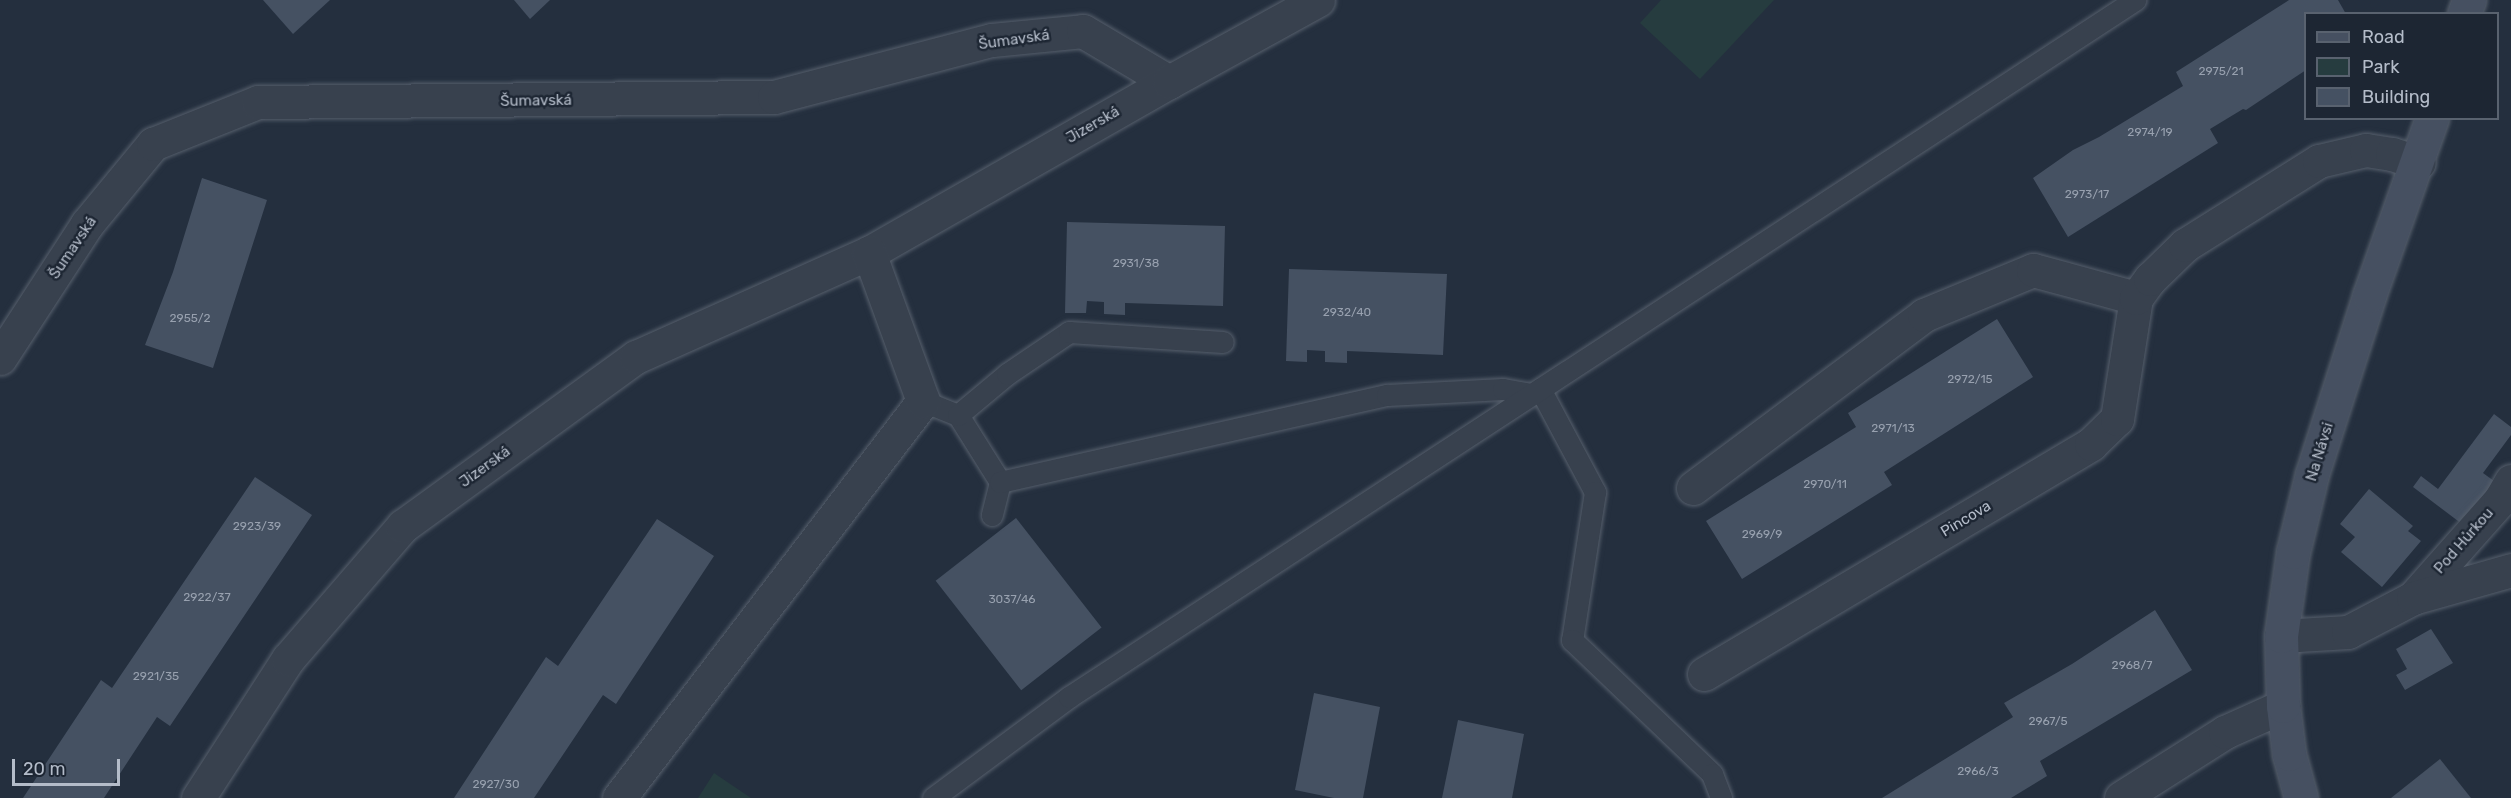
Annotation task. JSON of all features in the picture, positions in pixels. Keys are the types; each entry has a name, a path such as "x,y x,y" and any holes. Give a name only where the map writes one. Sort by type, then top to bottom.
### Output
{"street":[{"name":"Jizerská","path":"198,798 288,659 404,526 636,357 869,253 1168,82 1318,0"},
{"name":"Šumavská","path":"0,358 87,224 153,144 258,102 774,97 992,40 1083,31 1168,82"},
{"name":"Na Návsi","path":"2301,798 2289,754 2283,706 2281,636 2293,552 2312,474 2369,296 2419,163 2431,120"},
{"name":"Pincova","path":"1704,674 2091,444 2117,420 2136,298 2150,279 2186,245 2319,160 2366,150 2392,154 2419,163"},
{"path":"619,798 923,400 869,253"},
{"path":"1693,488 1924,315 2033,270 2136,298"},
{"name":"Pod Hůrkou","path":"2413,598 2500,500 2511,481"},
{"name":"Pod Hůrkou","path":"2281,636 2348,632 2413,598 2511,570"},
{"path":"2121,798 2225,732 2283,706"}],"lane":[{"path":"933,798 1069,697 2135,0"},
{"path":"958,415 1007,374 1069,332 1223,342"},
{"path":"1000,482 1387,395 1503,389 1536,392"},
{"path":"1536,392 1595,492 1572,640 1712,774 1720,798"},
{"path":"923,400 958,415 1000,482 992,515"}],"green space":[{"path":"1661,0 1774,0 1700,79 1640,23"},
{"path":"714,773 751,798 698,798"}],"building":[{"path":"263,0 330,0 293,34"},
{"path":"514,0 550,0 530,19"},
{"path":"2289,0 2338,0 2345,12 2304,12 2304,71 2246,110 2243,109 2210,129 2218,143 2068,237 2033,178 2073,150 2099,137 2183,86 2176,72"},
{"path":"202,178 267,200 213,368 145,345 173,272"},
{"path":"1067,222 1225,226 1223,306 1125,303 1125,315 1104,314 1104,302 1087,301 1086,313 1065,313"},
{"path":"1289,269 1447,274 1443,355 1347,351 1347,363 1325,362 1325,351 1307,350 1307,362 1286,361"},
{"path":"1997,319 2033,377 1884,472 1892,485 1742,579 1706,521 1856,427 1848,413"},
{"path":"2494,414 2511,427 2511,435 2483,473 2494,481 2462,524 2413,487 2421,476 2438,489"},
{"path":"255,477 312,515 170,726 157,717 104,798 23,798 101,680 112,688"},
{"path":"2369,489 2413,526 2408,531 2421,541 2382,587 2341,552 2355,537 2340,524"},
{"path":"1016,518 1102,628 1021,690 936,581"},
{"path":"657,519 714,556 616,704 603,695 534,798 454,798 546,657 558,666"},
{"path":"2155,610 2192,670 2040,761 2047,776 2011,798 1882,798 2013,717 2004,703 2072,664"},
{"path":"2431,629 2453,663 2405,690 2396,675 2407,669 2396,649"},
{"path":"1314,693 1380,707 1363,798 1334,798 1295,790"},
{"path":"1458,720 1524,734 1512,798 1442,798"},
{"path":"2440,759 2471,798 2391,798"}]}
